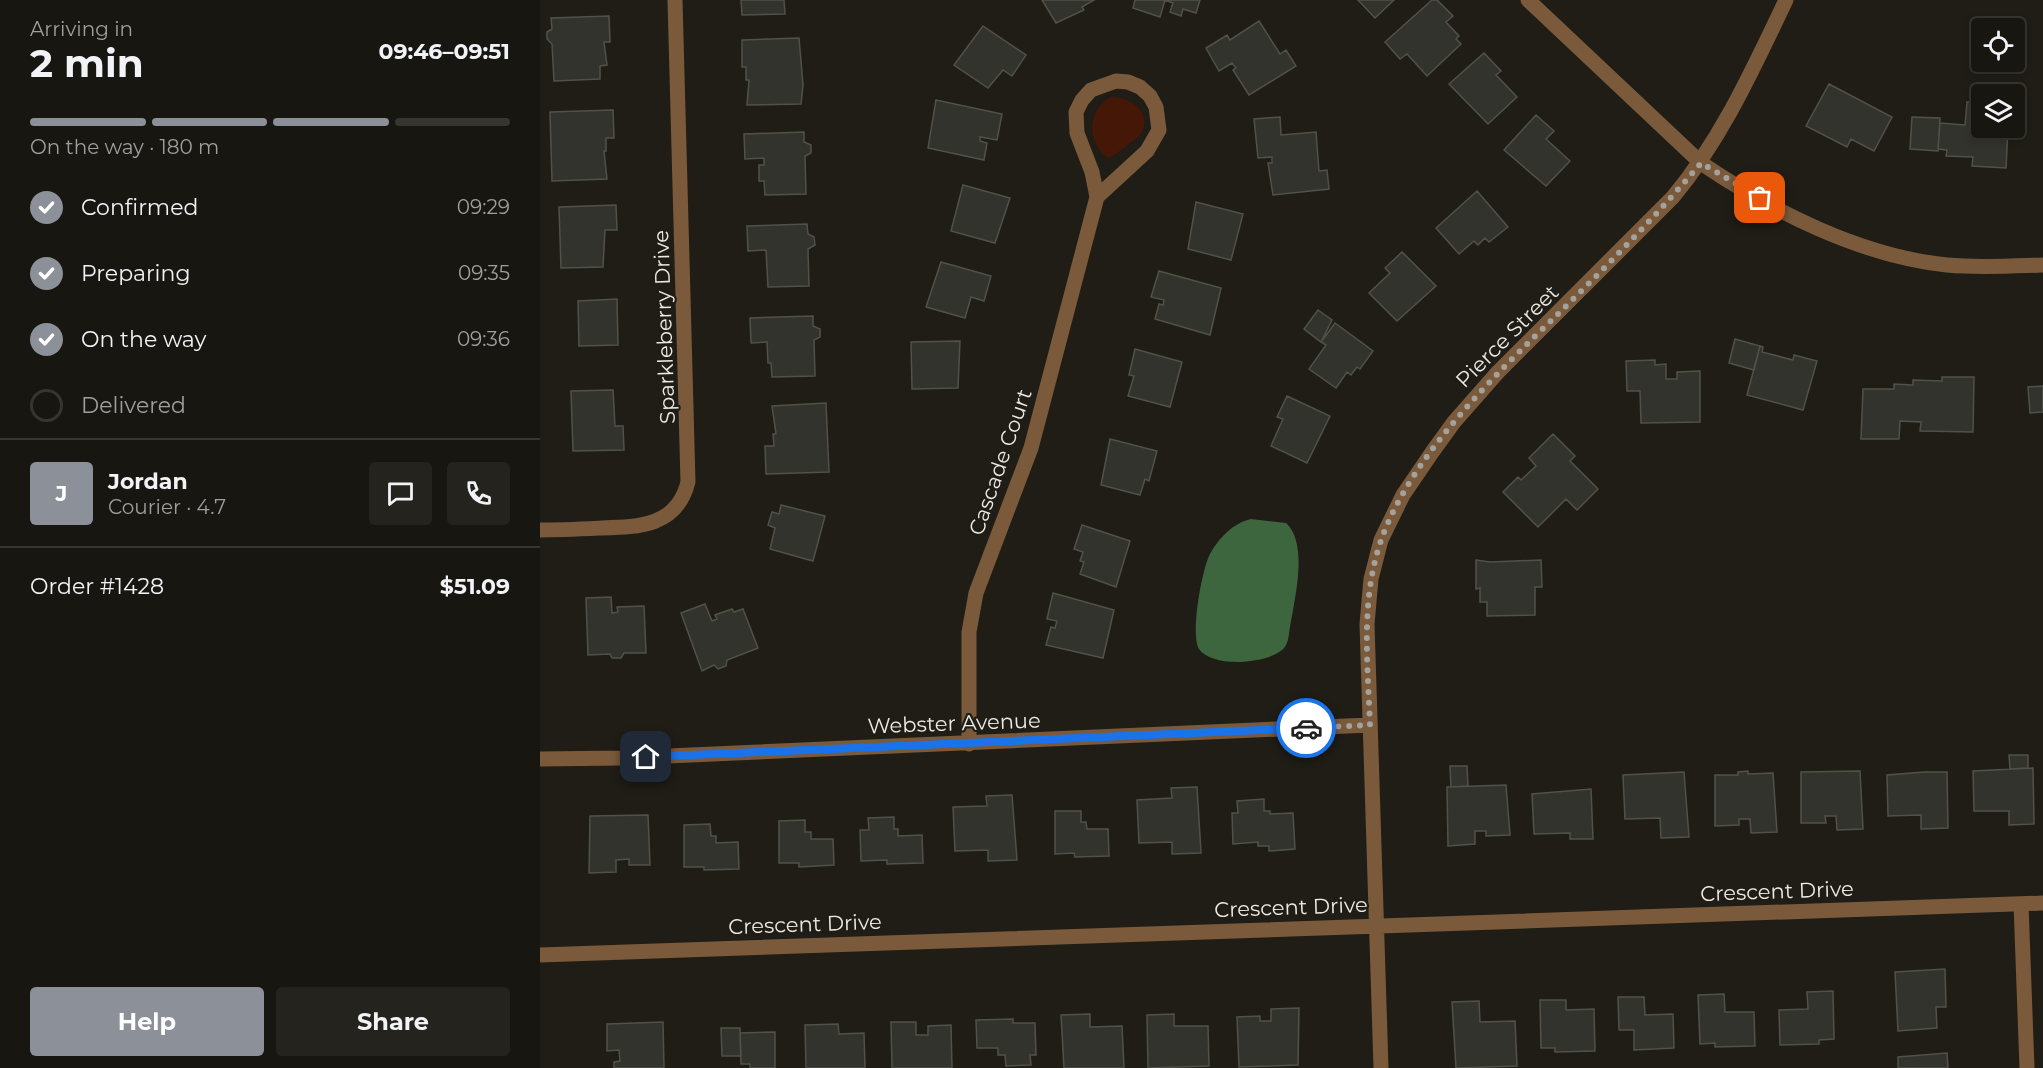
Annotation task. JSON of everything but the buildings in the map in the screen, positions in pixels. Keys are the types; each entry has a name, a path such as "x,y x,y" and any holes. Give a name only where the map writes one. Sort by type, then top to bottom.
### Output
{"street":[{"name":"Sparkleberry Drive","path":"540,530 646,526 668,516 675,509 688,482 675,0"},
{"path":"1528,0 1701,163 1722,177 1806,222 1867,248 1949,265 2043,266"},
{"name":"Pierce Street","path":"1381,1068 1367,624 1371,579 1381,540 1403,495 1476,396 1656,214 1701,163 1753,69 1786,0"},
{"name":"Cascade Court","path":"969,744 969,632 976,593 1034,438 1097,196 1092,172 1077,133 1076,112 1082,100 1091,90 1110,82 1128,82 1140,87 1150,96 1156,107 1159,130 1148,151 1097,196"},
{"name":"Webster Avenue","path":"540,759 969,744 1370,725"},
{"name":"Crescent Drive","path":"540,955 2043,903"},
{"path":"2021,904 2027,1068"}],"shaded area":[{"path":"1111,97 1125,99 1137,107 1144,118 1144,125 1138,137 1108,158 1096,143 1092,126 1097,109"},
{"path":"1251,519 1286,523 1297,545 1298,576 1288,641 1282,650 1274,655 1252,661 1215,659 1199,649 1197,641 1196,616 1204,573 1210,554 1222,537 1238,524"}],"way so far":[{"path":"1306,728 1370,725 1367,624 1371,579 1381,540 1403,495 1454,422 1476,396 1497,372 1560,312 1656,214 1701,163 1760,198"}],"route":[{"path":"646,757 1306,728"}]}
